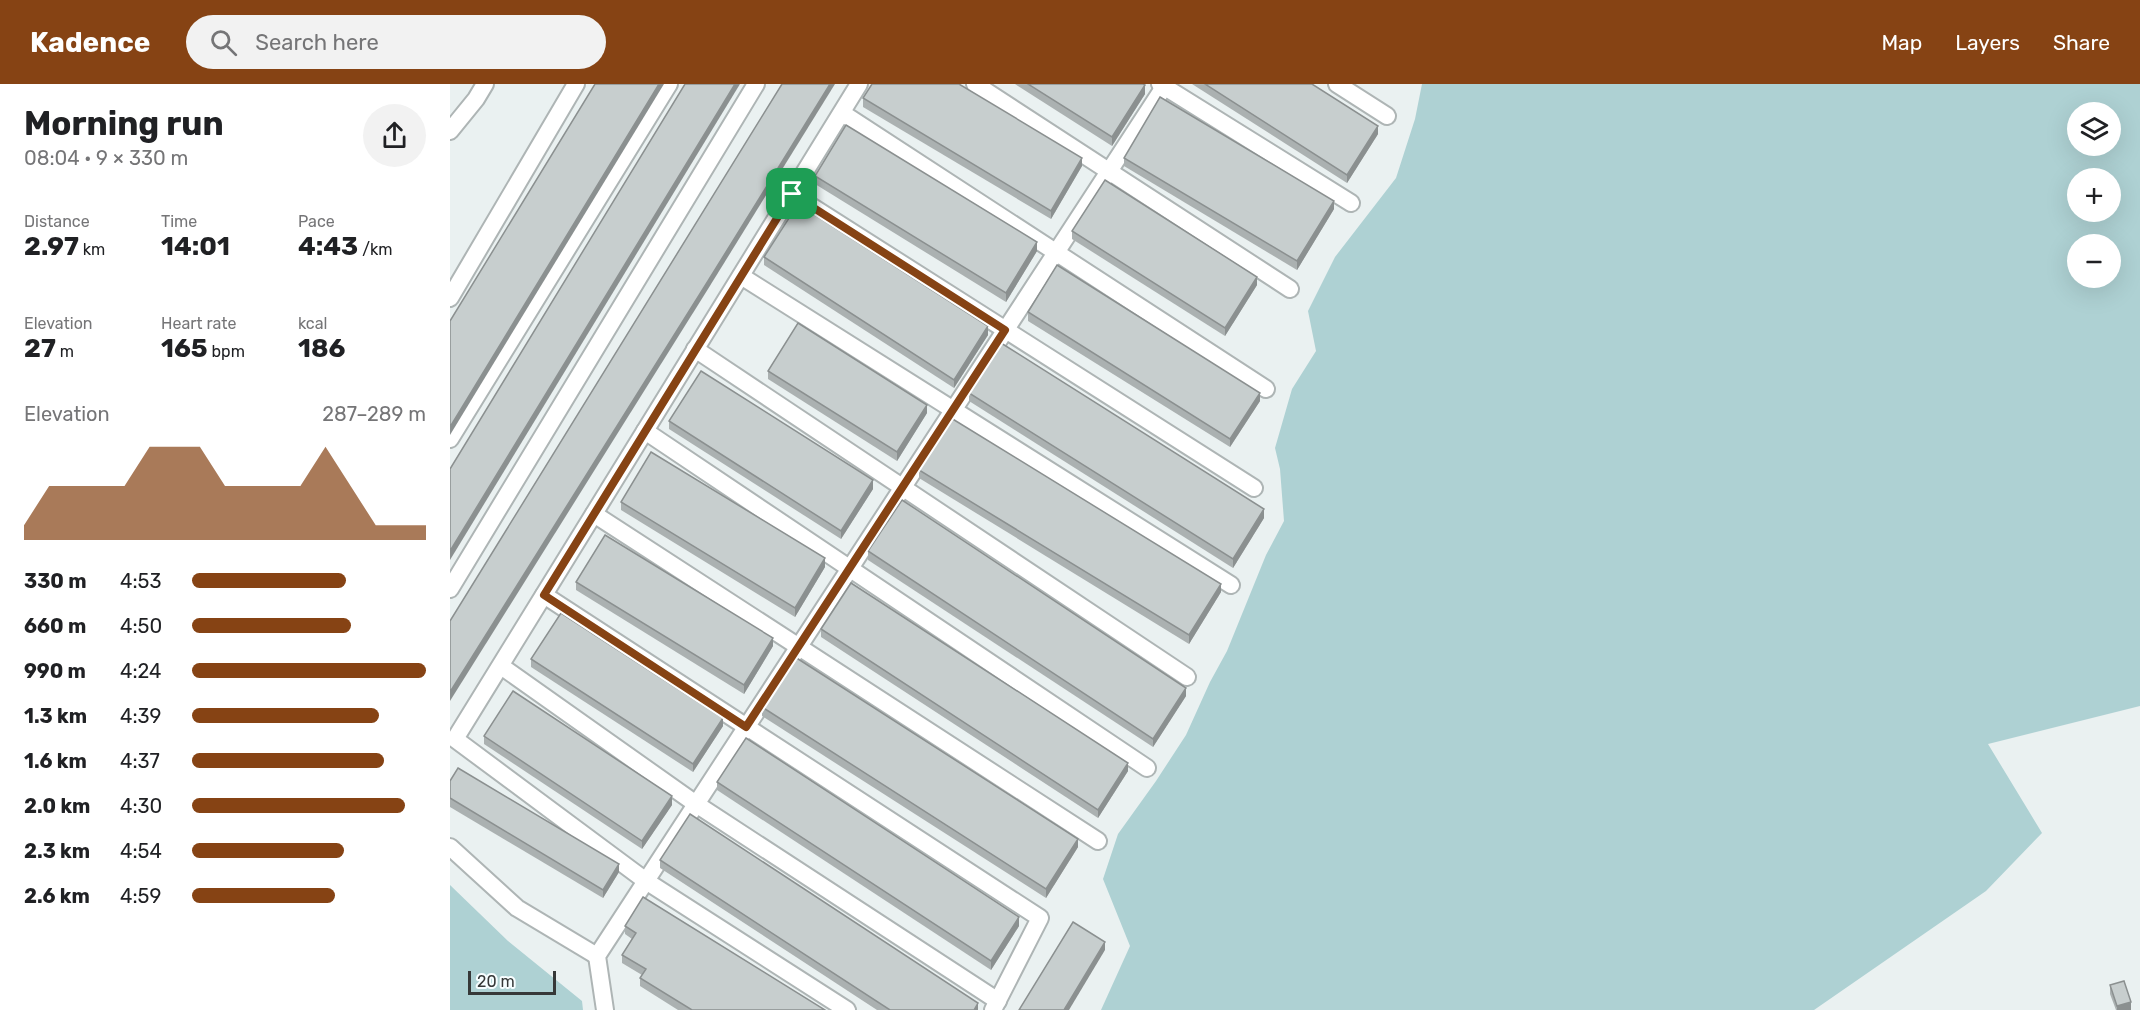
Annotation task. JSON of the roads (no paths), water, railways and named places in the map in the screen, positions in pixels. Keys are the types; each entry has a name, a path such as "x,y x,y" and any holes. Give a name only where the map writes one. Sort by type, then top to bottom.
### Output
{"lane":[{"path":"450,131 485,84"},
{"path":"450,298 576,84"},
{"path":"450,439 669,84"},
{"path":"450,589 756,84"},
{"path":"847,1010 646,881 455,739 859,84"},
{"path":"975,84 1290,289"},
{"path":"1336,84 1387,116"},
{"path":"605,1010 597,956 1163,85 1351,203"},
{"path":"842,113 1266,389"},
{"path":"792,194 1254,488"},
{"path":"741,276 1231,585"},
{"path":"695,349 1187,678"},
{"path":"645,432 1147,768"},
{"path":"594,513 1098,841"},
{"path":"501,666 696,804 995,1006 1040,918 544,595"},
{"path":"450,847 517,908 597,956"}]}
